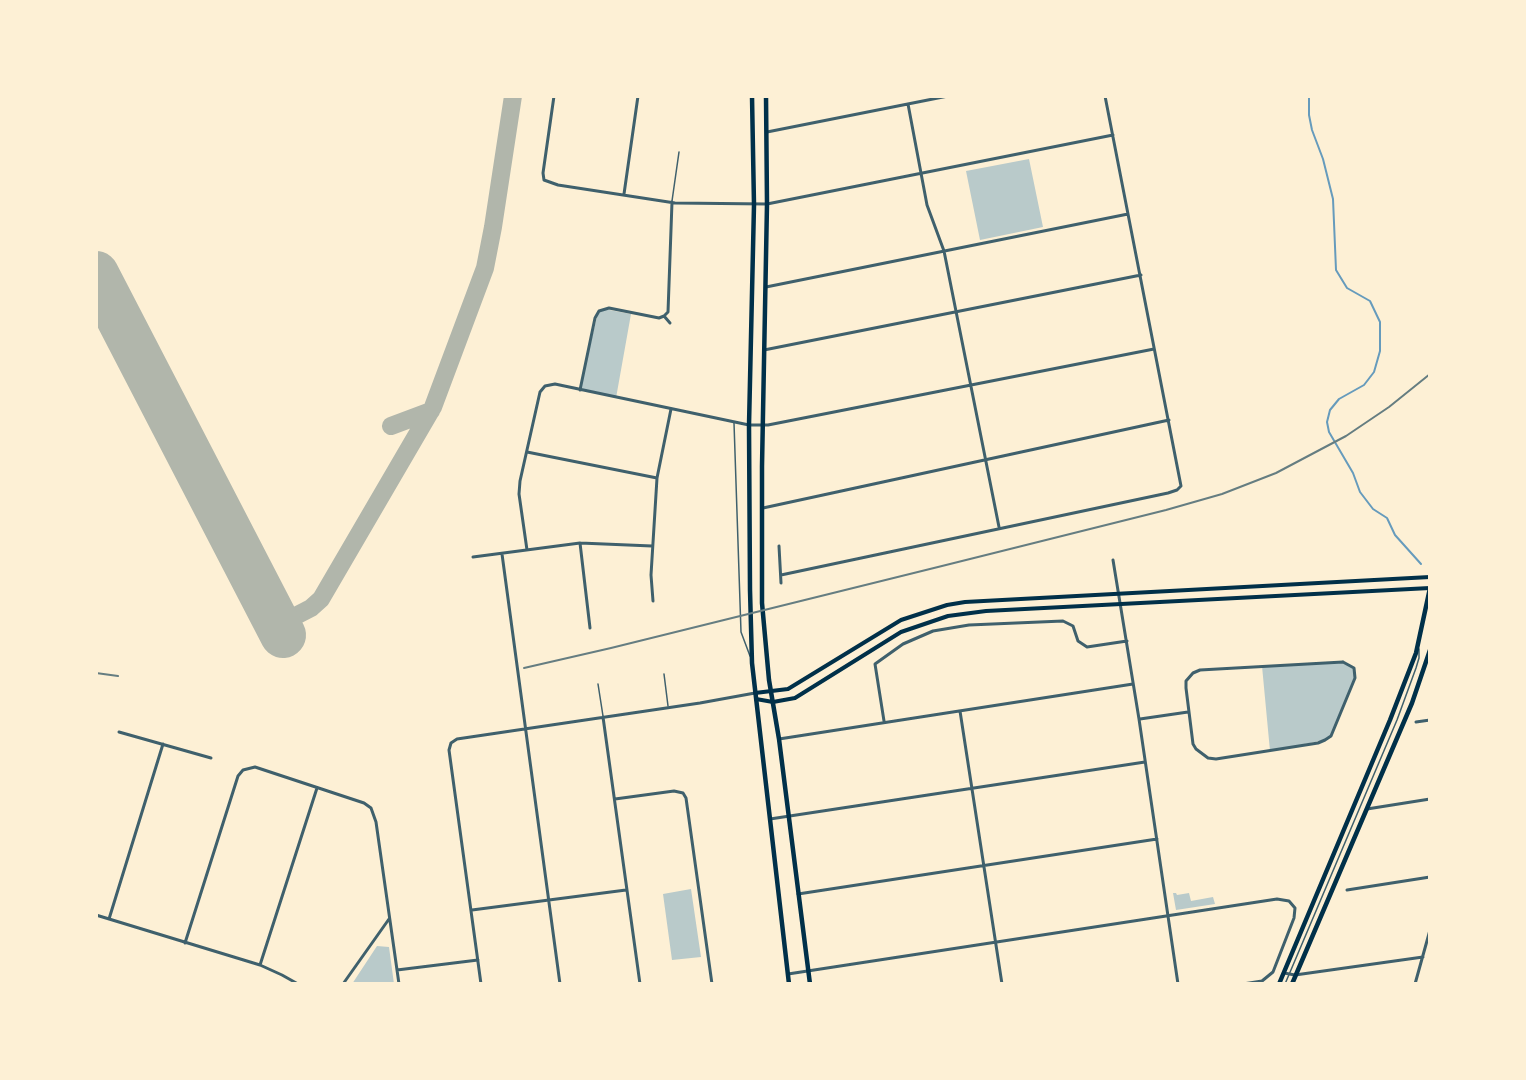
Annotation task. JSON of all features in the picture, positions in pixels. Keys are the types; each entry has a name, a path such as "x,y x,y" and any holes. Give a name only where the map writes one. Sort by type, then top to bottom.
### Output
{"main road":[{"path":"752,96 754,205 749,425 752,663 789,984"},
{"path":"766,96 767,204 762,425 762,586 771,692 790,816 810,984"},
{"path":"755,693 786,690 901,620 934,608 965,602 1430,577"},
{"path":"756,699 773,702 799,696 894,636 935,619 986,611 1430,588 1419,645 1289,974 1292,984"},
{"path":"1279,984 1289,974 1367,809 1418,687 1430,650"}],"street":[{"path":"554,96 543,173 544,180 558,185 672,202 767,204 1113,135"},
{"path":"624,194 638,96"},
{"path":"767,132 948,96"},
{"path":"781,575 1168,493 1181,486 1105,96"},
{"path":"908,104 927,205 944,251 1000,527"},
{"path":"580,390 595,318 602,309 609,308 657,318 664,316 669,310 672,202"},
{"path":"766,287 1128,214"},
{"path":"764,350 1141,275"},
{"path":"664,316 670,323"},
{"path":"527,550 519,494 540,392 545,386 555,384 749,425 762,425 1155,349"},
{"path":"653,601 651,575 657,478 671,409"},
{"path":"762,508 1169,420"},
{"path":"527,452 657,478"},
{"path":"473,557 580,543 652,546"},
{"path":"580,543 590,628"},
{"path":"779,546 781,583"},
{"path":"502,554 560,984"},
{"path":"1113,560 1178,984"},
{"path":"884,722 876,664 903,644 933,631 969,625 1063,621 1073,626 1078,641 1087,646 1127,641"},
{"path":"1343,662 1352,666 1356,672 1331,736 1318,743 1216,759 1208,758 1193,744 1188,712 1186,681 1189,676 1200,669 1343,662"},
{"path":"779,739 1133,684"},
{"path":"481,984 449,750 453,740 755,693"},
{"path":"748,695 756,699"},
{"path":"960,711 1002,984"},
{"path":"1139,719 1188,712"},
{"path":"603,717 639,984"},
{"path":"1416,722 1430,720"},
{"path":"119,732 211,758"},
{"path":"109,919 163,744"},
{"path":"769,819 1145,762"},
{"path":"186,943 238,776 243,770 255,767 364,802 371,808 376,822 399,984"},
{"path":"260,965 317,788"},
{"path":"615,799 674,790 683,793 686,798 712,984"},
{"path":"1367,809 1430,799"},
{"path":"798,894 1157,838"},
{"path":"1347,890 1430,877"},
{"path":"472,910 626,890"},
{"path":"788,975 1281,899 1289,901 1295,908 1292,924 1273,972 1262,981 1243,984"},
{"path":"96,915 260,965 298,984"},
{"path":"343,984 390,917"},
{"path":"1416,984 1430,930"},
{"path":"1289,974 1423,957"},
{"path":"397,970 478,960"}],"lane":[{"path":"672,202 679,152"},
{"path":"734,422 742,636 752,663"},
{"path":"664,674 668,708"},
{"path":"598,684 603,717"},
{"path":"1285,984 1289,974"}],"shaded area":[{"path":"1029,159 1043,227 980,240 966,171"},
{"path":"604,309 631,314 616,398 580,389 598,312"},
{"path":"1343,662 1352,666 1356,675 1331,736 1325,740 1270,751 1262,666"},
{"path":"691,889 701,957 672,960 663,894"},
{"path":"1173,893 1177,895 1189,893 1191,901 1213,897 1215,904 1176,910"},
{"path":"377,946 389,947 394,984 352,984"}],"waterway":[{"path":"1309,96 1312,130 1323,159 1333,199 1336,270 1347,288 1370,301 1380,322 1380,351 1374,372 1364,385 1339,399 1330,410 1327,422 1329,432 1353,473 1360,492 1373,509 1387,518 1395,535 1421,564"}],"taxiway":[{"path":"278,625 311,608 321,599 433,407 485,268 513,96"},
{"path":"391,426 431,411"}],"runway":[{"path":"96,274 283,635"}],"railway":[{"path":"524,668 942,566 1222,494 1276,473 1346,436 1389,407 1430,374"},
{"path":"96,673 118,676"}]}
